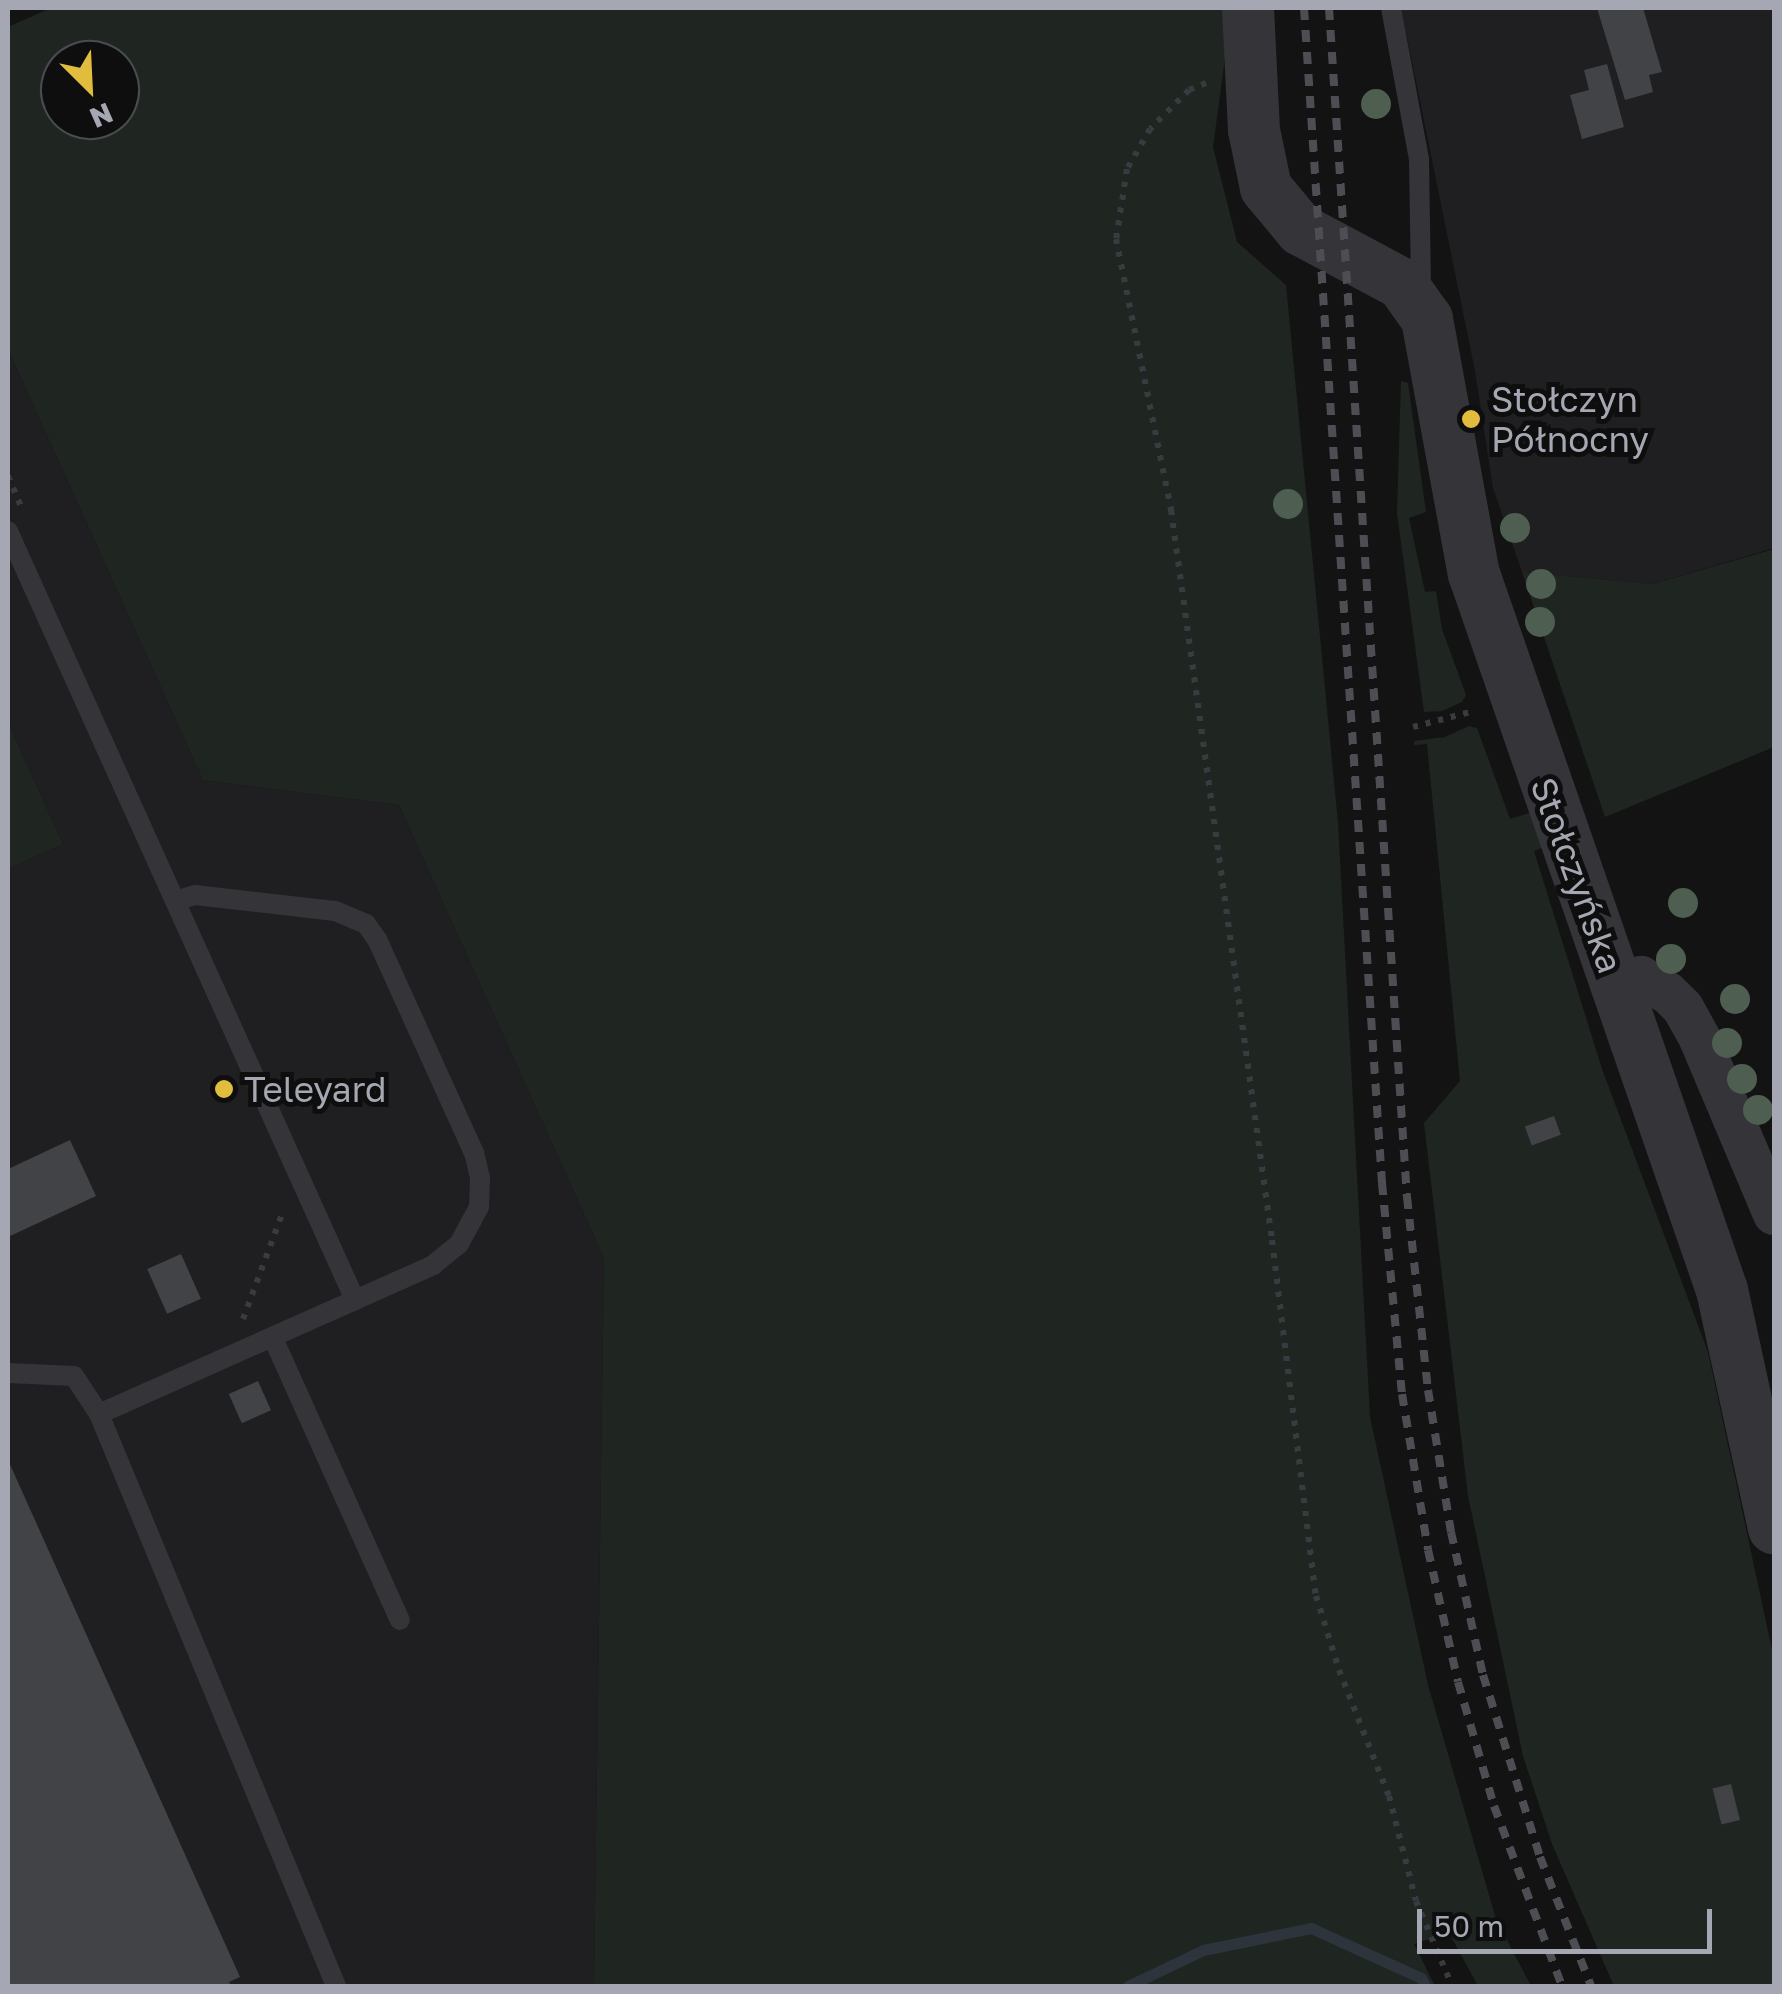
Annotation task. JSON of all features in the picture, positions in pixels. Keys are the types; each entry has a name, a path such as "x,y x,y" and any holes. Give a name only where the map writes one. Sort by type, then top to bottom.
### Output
{"street":[{"path":"1248,8 1256,151 1266,188 1294,225 1402,284 1422,309"},
{"name":"Stołczyńska","path":"1422,309 1434,345 1460,511 1479,594 1722,1290 1774,1528"},
{"path":"1616,984 1641,977 1668,992 1682,1008 1700,1040 1774,1214"}],"lane":[{"path":"1390,8 1419,159 1422,309"},
{"path":"8,531 355,1300"},
{"path":"99,1414 433,1264 459,1244 479,1207 480,1178 474,1153 378,940 366,924 334,911 196,895 175,900"},
{"path":"264,1342 400,1620"},
{"path":"8,1373 74,1376 99,1414 336,1986"}],"path":[{"path":"1250,74 1221,76 1189,90 1150,130 1127,169 1116,239 1170,510 1272,1240 1316,1596 1339,1670 1389,1796 1416,1902 1452,1986"},
{"path":"1412,727 1487,706"},
{"path":"264,1342 242,1321 285,1207"}],"shaded area":[{"path":"51,8 1224,8 1227,43 1213,147 1237,242 1286,285 1338,823 1370,1417 1428,1685 1496,1919 1531,1986 1478,1986 1449,1933 1414,1944 1435,1986 594,1986 604,1258 399,805 203,780 8,349 8,27"},
{"path":"1401,8 1774,8 1774,548 1653,584 1522,572 1493,488 1475,371"},
{"name":"Teleyard","path":"8,349 203,780 399,805 604,1258 594,1986 8,1986 8,869 63,844 8,722"},
{"path":"1401,381 1408,383 1426,512 1409,518 1425,592 1436,591 1442,629 1466,695 1462,702 1442,711 1424,712 1397,513"},
{"path":"1774,549 1774,747 1605,817 1522,572 1653,584"},
{"path":"8,722 63,844 8,869"},
{"path":"1469,726 1477,728 1510,819 1532,812 1545,847 1534,851 1602,1069 1708,1352 1774,1659 1774,1986 1614,1986 1552,1844 1523,1756 1468,1496 1424,1123 1460,1081 1427,744 1414,745 1414,741 1445,737"}],"building":[{"path":"1597,8 1643,8 1662,72 1649,75 1653,92 1625,100"},
{"path":"1607,64 1624,127 1582,139 1570,95 1589,90 1584,70"},
{"path":"1554,1116 1561,1135 1532,1145 1525,1127"},
{"path":"70,1140 96,1196 8,1237 8,1169"},
{"path":"181,1254 201,1299 167,1314 147,1269"},
{"path":"258,1381 271,1410 242,1423 229,1394"},
{"path":"8,1460 240,1977 229,1982 231,1986 8,1986"},
{"path":"1731,1784 1740,1820 1722,1824 1713,1789"}],"waterway":[{"path":"1128,1986 1203,1950 1311,1928 1421,1978 1425,1986"}],"railway":[{"path":"1304,8 1382,1183 1402,1394 1428,1550 1458,1682 1494,1806 1562,1986"},
{"path":"1329,8 1407,1197 1428,1390 1451,1532 1483,1675 1540,1857 1591,1986"}],"place":[{"name":"Stołczyn Północny","path":"1471,419"},
{"name":"Teleyard","path":"224,1089"}]}
